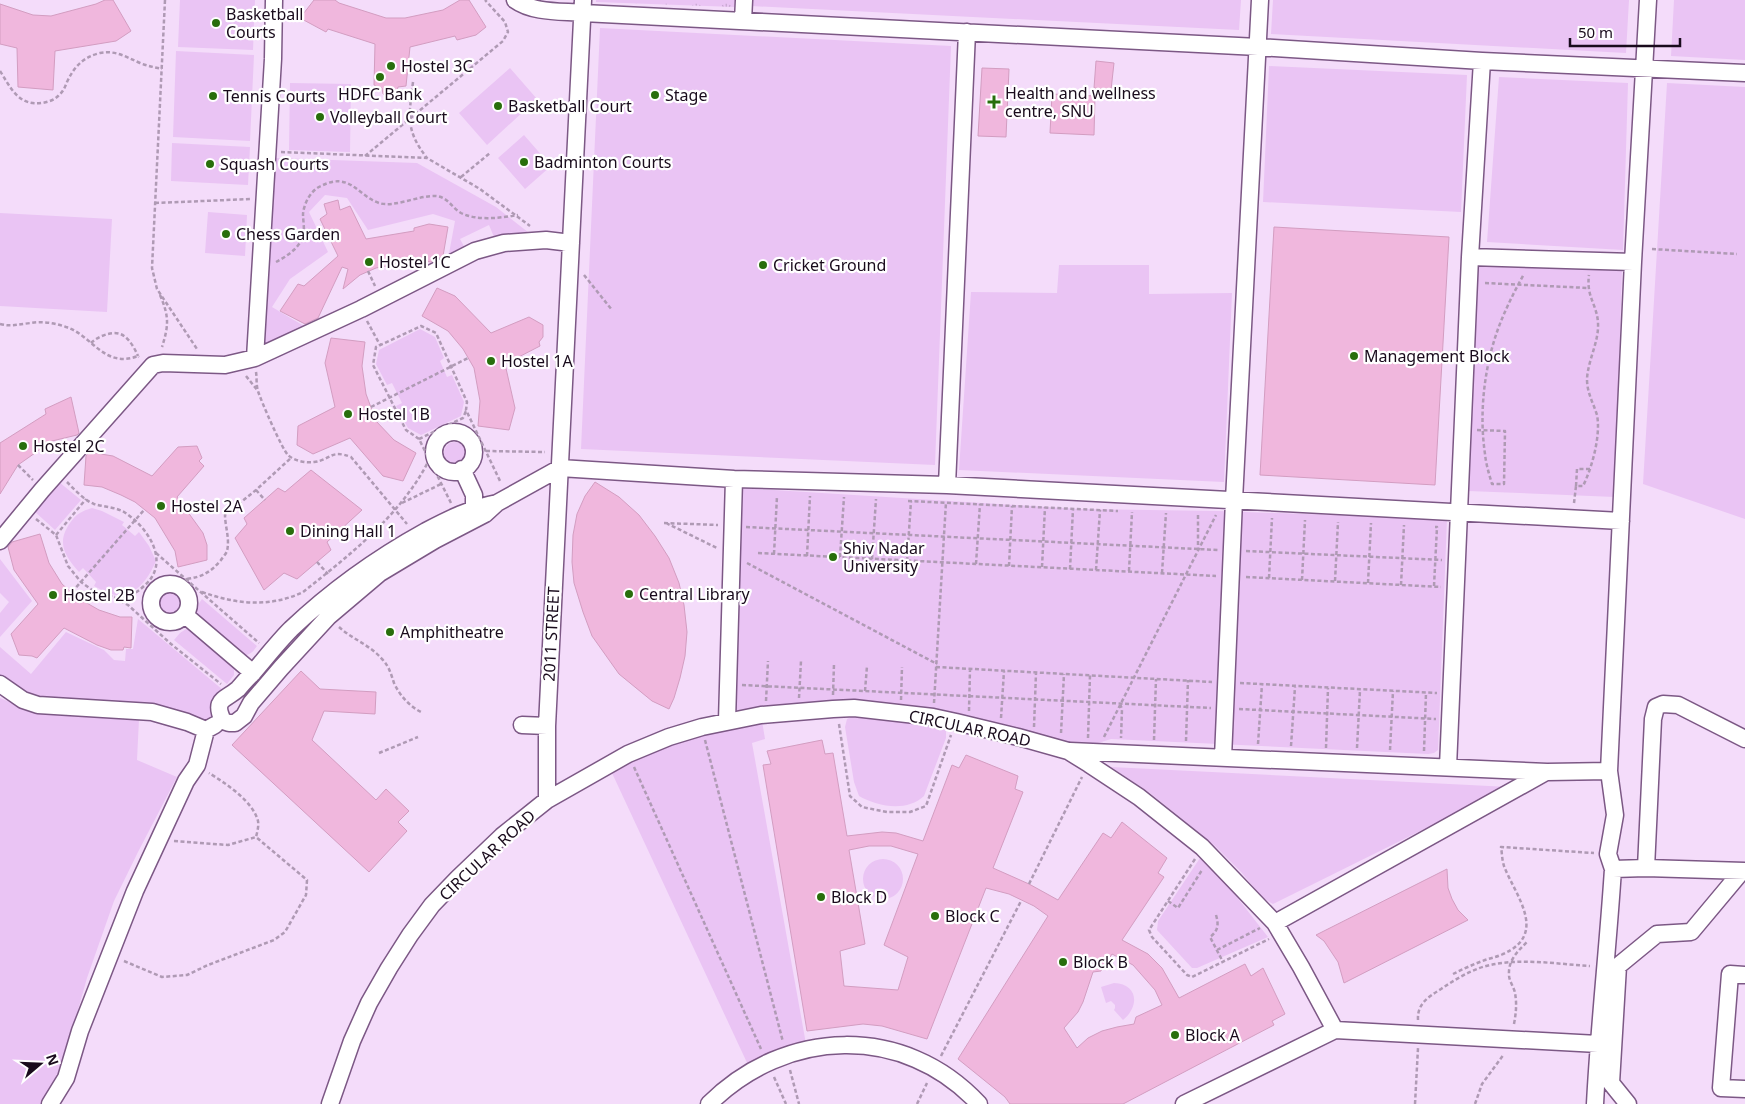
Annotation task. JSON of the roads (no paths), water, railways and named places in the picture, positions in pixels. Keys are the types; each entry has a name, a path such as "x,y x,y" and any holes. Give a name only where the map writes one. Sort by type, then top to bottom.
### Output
{"street":[{"path":"255,358 273,59 274,0"},
{"path":"515,0 533,8 583,6 743,21 1258,47 1482,61 1745,73"},
{"path":"743,21 744,0"},
{"path":"1223,758 1232,550 1230,505 1260,0"},
{"path":"1595,1104 1598,1044 1606,967 1610,862 1615,815 1610,771 1633,262 1648,0"},
{"name":"2011 STREET","path":"546,800 546,726 583,6"},
{"path":"947,485 967,32"},
{"path":"1448,767 1470,257 1482,61"},
{"path":"0,542 42,490 152,366 162,363 225,365 255,358 361,309 474,250 504,243 546,240 570,251"},
{"path":"1470,257 1633,262"},
{"path":"507,502 474,508 456,515 416,536 373,563 316,606 289,631 237,690 221,701 219,712 223,721 229,724 244,716 251,703 328,617 380,573 435,540 507,502 560,468 734,479 947,485 1230,505 1621,521"},
{"path":"462,470 474,495 474,508"},
{"path":"727,721 734,479"},
{"path":"185,615 253,672"},
{"path":"0,684 23,700 38,705 152,712 187,722 206,730"},
{"path":"1646,868 1653,719 1656,707 1663,704 1678,705 1745,739"},
{"name":"CIRCULAR ROAD","path":"330,1104 352,1041 369,1003 410,935 432,906 458,878 502,836 546,800 628,754 669,737 702,727 765,714 854,708 933,717 1091,756 1202,848 1273,927 1302,966 1335,1030"},
{"path":"50,1104 66,1078 80,1031 135,891 186,780 197,766 206,730 223,721"},
{"path":"522,725 546,726"},
{"path":"1091,756 1223,758 1546,772 1610,771"},
{"path":"1273,927 1546,772"},
{"path":"1610,862 1646,868 1744,871"},
{"path":"1628,1104 1611,1082 1618,966 1657,934 1691,932 1744,871"},
{"path":"1745,975 1730,974 1721,1088 1745,1089"},
{"path":"1184,1104 1335,1030 1598,1044"},
{"path":"709,1104 725,1088 768,1063 787,1055 816,1047 860,1045 891,1049 935,1069 953,1080 979,1104"}],"place":[{"name":"Basketball Courts","path":"216,23"},
{"name":"Hostel 3C","path":"391,66"},
{"name":"HDFC Bank","path":"380,77"},
{"name":"Stage","path":"655,95"},
{"name":"Tennis Courts","path":"213,96"},
{"name":"Health and wellness centre, SNU","path":"994,102"},
{"name":"Basketball Court","path":"498,106"},
{"name":"Volleyball Court","path":"320,117"},
{"name":"Badminton Courts","path":"524,162"},
{"name":"Squash Courts","path":"210,164"},
{"name":"Chess Garden","path":"226,234"},
{"name":"Hostel 1C","path":"369,262"},
{"name":"Cricket Ground","path":"763,265"},
{"name":"Management Block","path":"1354,356"},
{"name":"Hostel 1A","path":"491,361"},
{"name":"Hostel 1B","path":"348,414"},
{"name":"Hostel 2C","path":"23,446"},
{"name":"Hostel 2A","path":"161,506"},
{"name":"Dining Hall 1","path":"290,531"},
{"name":"Shiv Nadar University","path":"833,557"},
{"name":"Central Library","path":"629,594"},
{"name":"Hostel 2B","path":"53,595"},
{"name":"Amphitheatre","path":"390,632"},
{"name":"Block D","path":"821,897"},
{"name":"Block C","path":"935,916"},
{"name":"Block B","path":"1063,962"},
{"name":"Block A","path":"1175,1035"}]}
